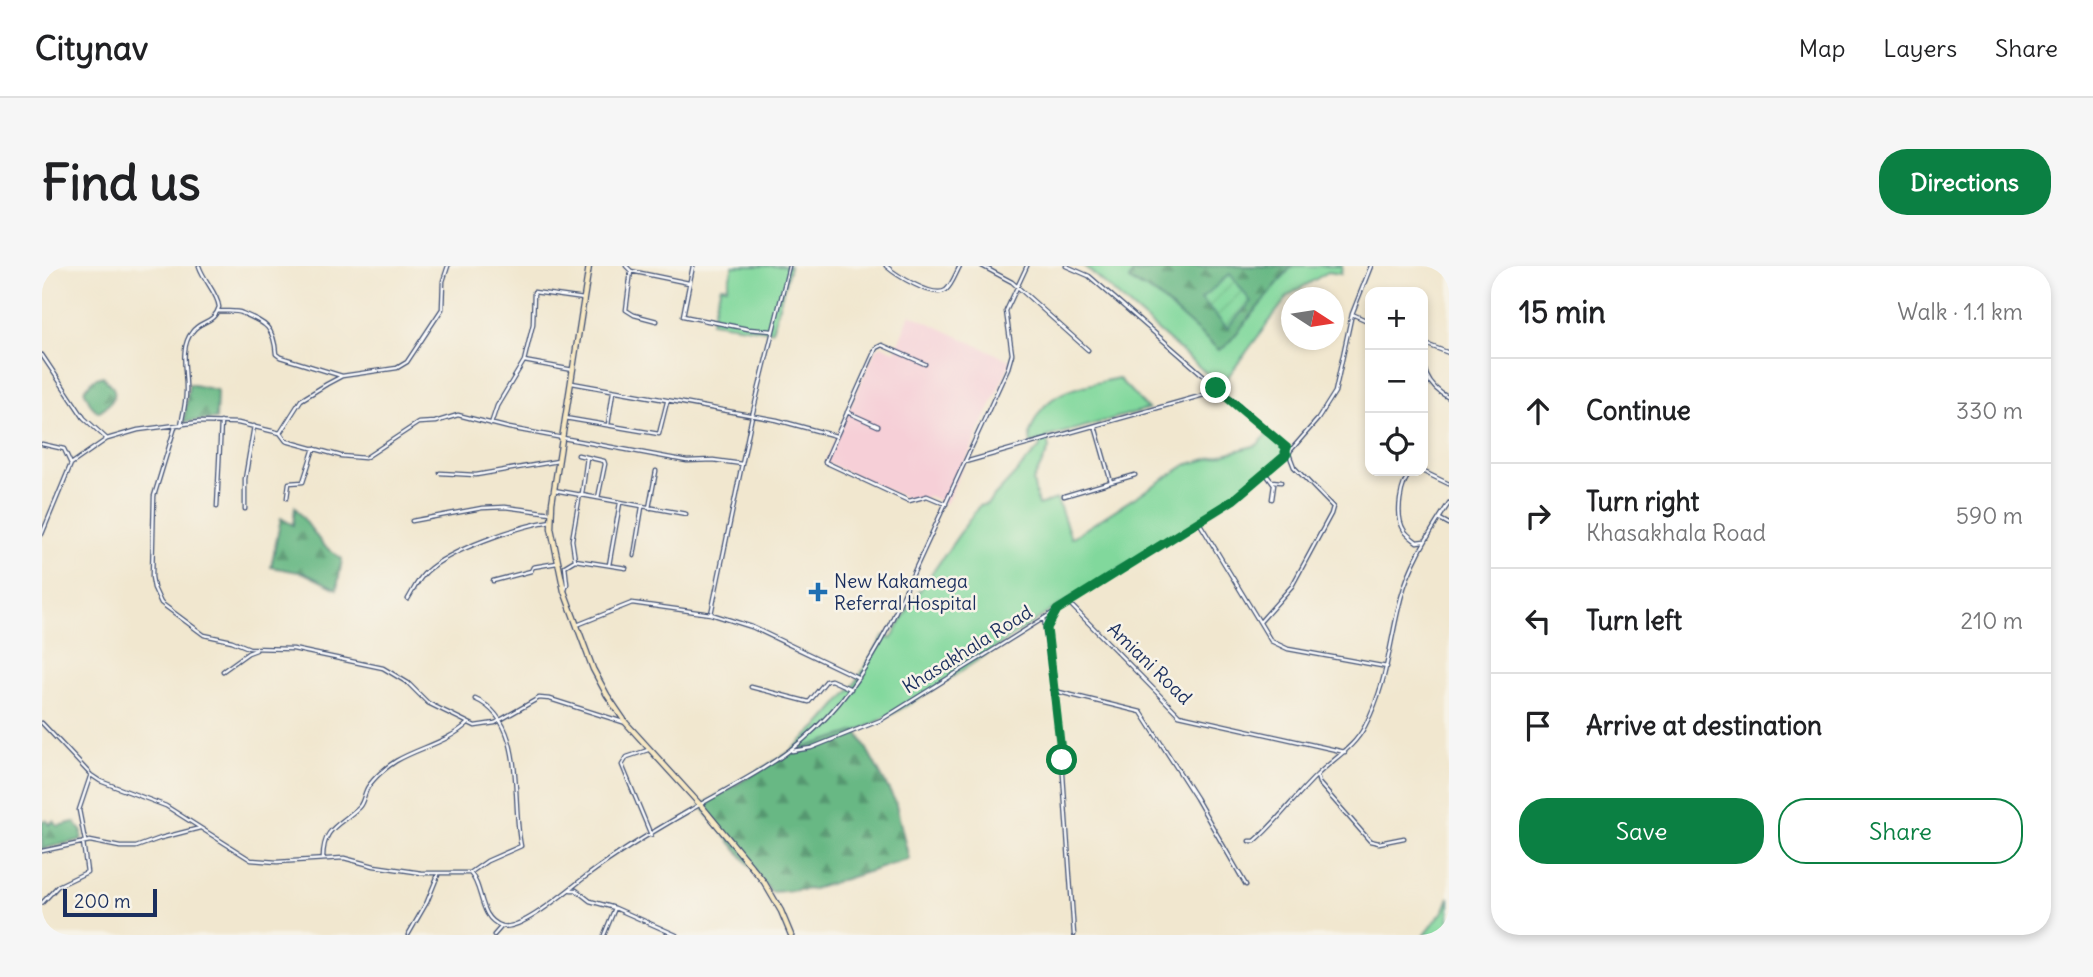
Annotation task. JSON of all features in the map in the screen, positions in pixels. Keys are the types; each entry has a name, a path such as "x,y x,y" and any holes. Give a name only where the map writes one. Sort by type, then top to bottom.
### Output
{"main road":[{"path":"589,266 551,513 557,562 564,591 593,669 625,723 701,806 764,882 792,935"}],"street":[{"path":"181,425 186,388 185,355 189,337 192,331 207,323 218,311 220,302 207,284 199,266"},
{"path":"280,433 301,400 342,376 391,370 407,362 442,309 443,281 448,266"},
{"path":"625,266 631,271 689,284"},
{"path":"646,274 648,266"},
{"path":"693,266 682,313 684,317 772,331"},
{"path":"711,614 752,416 789,266"},
{"path":"886,266 916,285 940,292 950,284 960,266"},
{"path":"982,266 991,268 1012,282 1088,350"},
{"path":"470,873 475,879 485,910 502,926 510,926 528,918 592,872 689,810 701,806 790,750 814,729 859,678 890,624 946,504 1012,357 1006,316 1027,266"},
{"path":"1066,266 1089,276 1289,449"},
{"path":"1260,623 1292,586 1331,514 1333,507 1294,467 1285,452 1318,419 1335,392 1352,314 1372,266"},
{"path":"1443,266 1449,270"},
{"path":"631,271 626,310 657,321"},
{"path":"491,424 497,406 524,361 533,324 534,292 584,299"},
{"path":"218,311 239,312 263,322 271,331 279,357 342,376"},
{"path":"1352,314 1365,320"},
{"path":"1428,345 1449,353"},
{"path":"925,364 879,346 825,462 909,501 927,496 946,504"},
{"path":"42,355 83,418 107,439"},
{"path":"524,361 573,370"},
{"path":"1428,380 1432,387 1449,398"},
{"path":"571,383 777,420 836,436"},
{"path":"965,462 1219,390"},
{"path":"608,425 613,392"},
{"path":"565,418 659,434 667,402"},
{"path":"847,412 878,426"},
{"path":"42,534 71,464 107,439 138,430 175,425 221,422 254,426 280,433 286,440 341,456 365,458 418,423 435,422 458,415 491,424 687,461 713,460 742,464"},
{"path":"217,507 221,422"},
{"path":"175,425 154,496 154,589 161,603 204,635 259,649 293,649 383,668 408,683 428,703 468,723 481,726 500,720 539,698 550,699 625,723"},
{"path":"245,509 245,479 254,426"},
{"path":"1095,426 1111,482"},
{"path":"42,444 64,449 71,464"},
{"path":"287,498 289,483 303,482 314,447"},
{"name":"Khasakhala Road","path":"790,750 811,748 881,720 1233,500 1288,454"},
{"path":"578,456 600,459 605,464 598,498"},
{"path":"575,560 572,540 587,457"},
{"path":"440,473 475,475 558,461"},
{"path":"649,508 656,471"},
{"path":"1266,474 1274,485 1272,499"},
{"path":"1428,474 1449,484"},
{"path":"1064,496 1135,475"},
{"path":"1408,476 1399,514 1402,525 1417,542 1426,540"},
{"path":"1272,481 1281,482"},
{"path":"554,490 686,514"},
{"path":"609,566 620,503"},
{"path":"1249,841 1255,841 1272,826 1317,774 1345,752 1364,728 1383,685 1401,599 1426,540 1449,503"},
{"path":"412,521 482,508 505,507 551,513"},
{"path":"634,556 642,507"},
{"path":"1439,518 1449,524"},
{"path":"408,599 426,572 442,561 512,530 551,521"},
{"path":"1199,522 1271,640 1289,649 1388,667"},
{"path":"564,591 567,584 565,566 575,560 626,568"},
{"path":"493,581 557,562"},
{"name":"Amiani Road","path":"1068,602 1180,715 1345,752"},
{"path":"576,626 632,603 711,614 752,627 859,678"},
{"path":"1047,628 1057,610"},
{"path":"1044,618 1055,691 1074,935"},
{"path":"223,671 248,653 259,649"},
{"path":"751,687 809,702 826,681 850,689"},
{"path":"1055,691 1141,712 1196,798 1246,885"},
{"path":"42,723 90,775 166,806 251,860 277,862 344,858 374,866 438,875 470,873 487,860 521,846 517,828 514,761 500,720 488,705 475,699"},
{"path":"323,858 323,844 327,835 359,807 374,779 395,762 456,735 468,723"},
{"path":"648,750 627,757 622,765 651,835"},
{"path":"1317,774 1319,783 1370,841 1379,843 1404,838"},
{"path":"42,903 58,886 87,872 79,810 90,775"},
{"path":"42,851 84,841 132,848 200,828"},
{"path":"408,935 427,902 438,875"},
{"path":"569,890 576,890 590,901 615,908 676,935"},
{"path":"604,935 615,908"},
{"path":"494,935 502,926"}],"shaded area":[{"path":"910,314 1011,361 946,504 929,496 913,501 825,462 876,349 882,346 895,351"}],"green space":[{"path":"733,266 790,266 772,331 711,322 721,286 727,287"},
{"path":"1084,266 1342,266 1341,274 1328,272 1303,287 1281,287 1281,306 1221,386"},
{"path":"1186,266 1292,266 1226,346 1219,350 1157,295 1129,280 1132,273"},
{"path":"1230,274 1251,302 1227,328 1201,299"},
{"path":"103,376 112,386 114,394 111,401 98,412 91,405 84,390 94,379"},
{"path":"1118,378 1148,409 1047,437 1049,449 1033,481 1038,505 1057,499 1071,538 1186,465 1257,445 1269,433 1289,451 1232,498 1046,614 923,696 856,732 823,745 790,752 823,721 853,687 884,636 891,639 916,596 979,506 987,504 1040,447 1039,441 1031,444 1030,436 1040,411 1048,402 1069,390"},
{"path":"189,384 217,390 216,419 184,422"},
{"path":"295,507 323,545 342,559 337,589 304,573 271,567 281,518 293,525"},
{"path":"857,731 895,801 909,859 813,889 771,892 701,806 790,752"},
{"path":"46,820 49,825 53,821 58,826 74,822 82,832 81,840 42,849 42,821"},
{"path":"1449,897 1449,935 1424,935 1444,910"}],"place":[{"name":"New Kakamega Referral Hospital","path":"818,592"}],"route":[{"path":"1062,760 1047,628 1057,610 1244,493 1287,454 1287,448 1216,388"}]}
